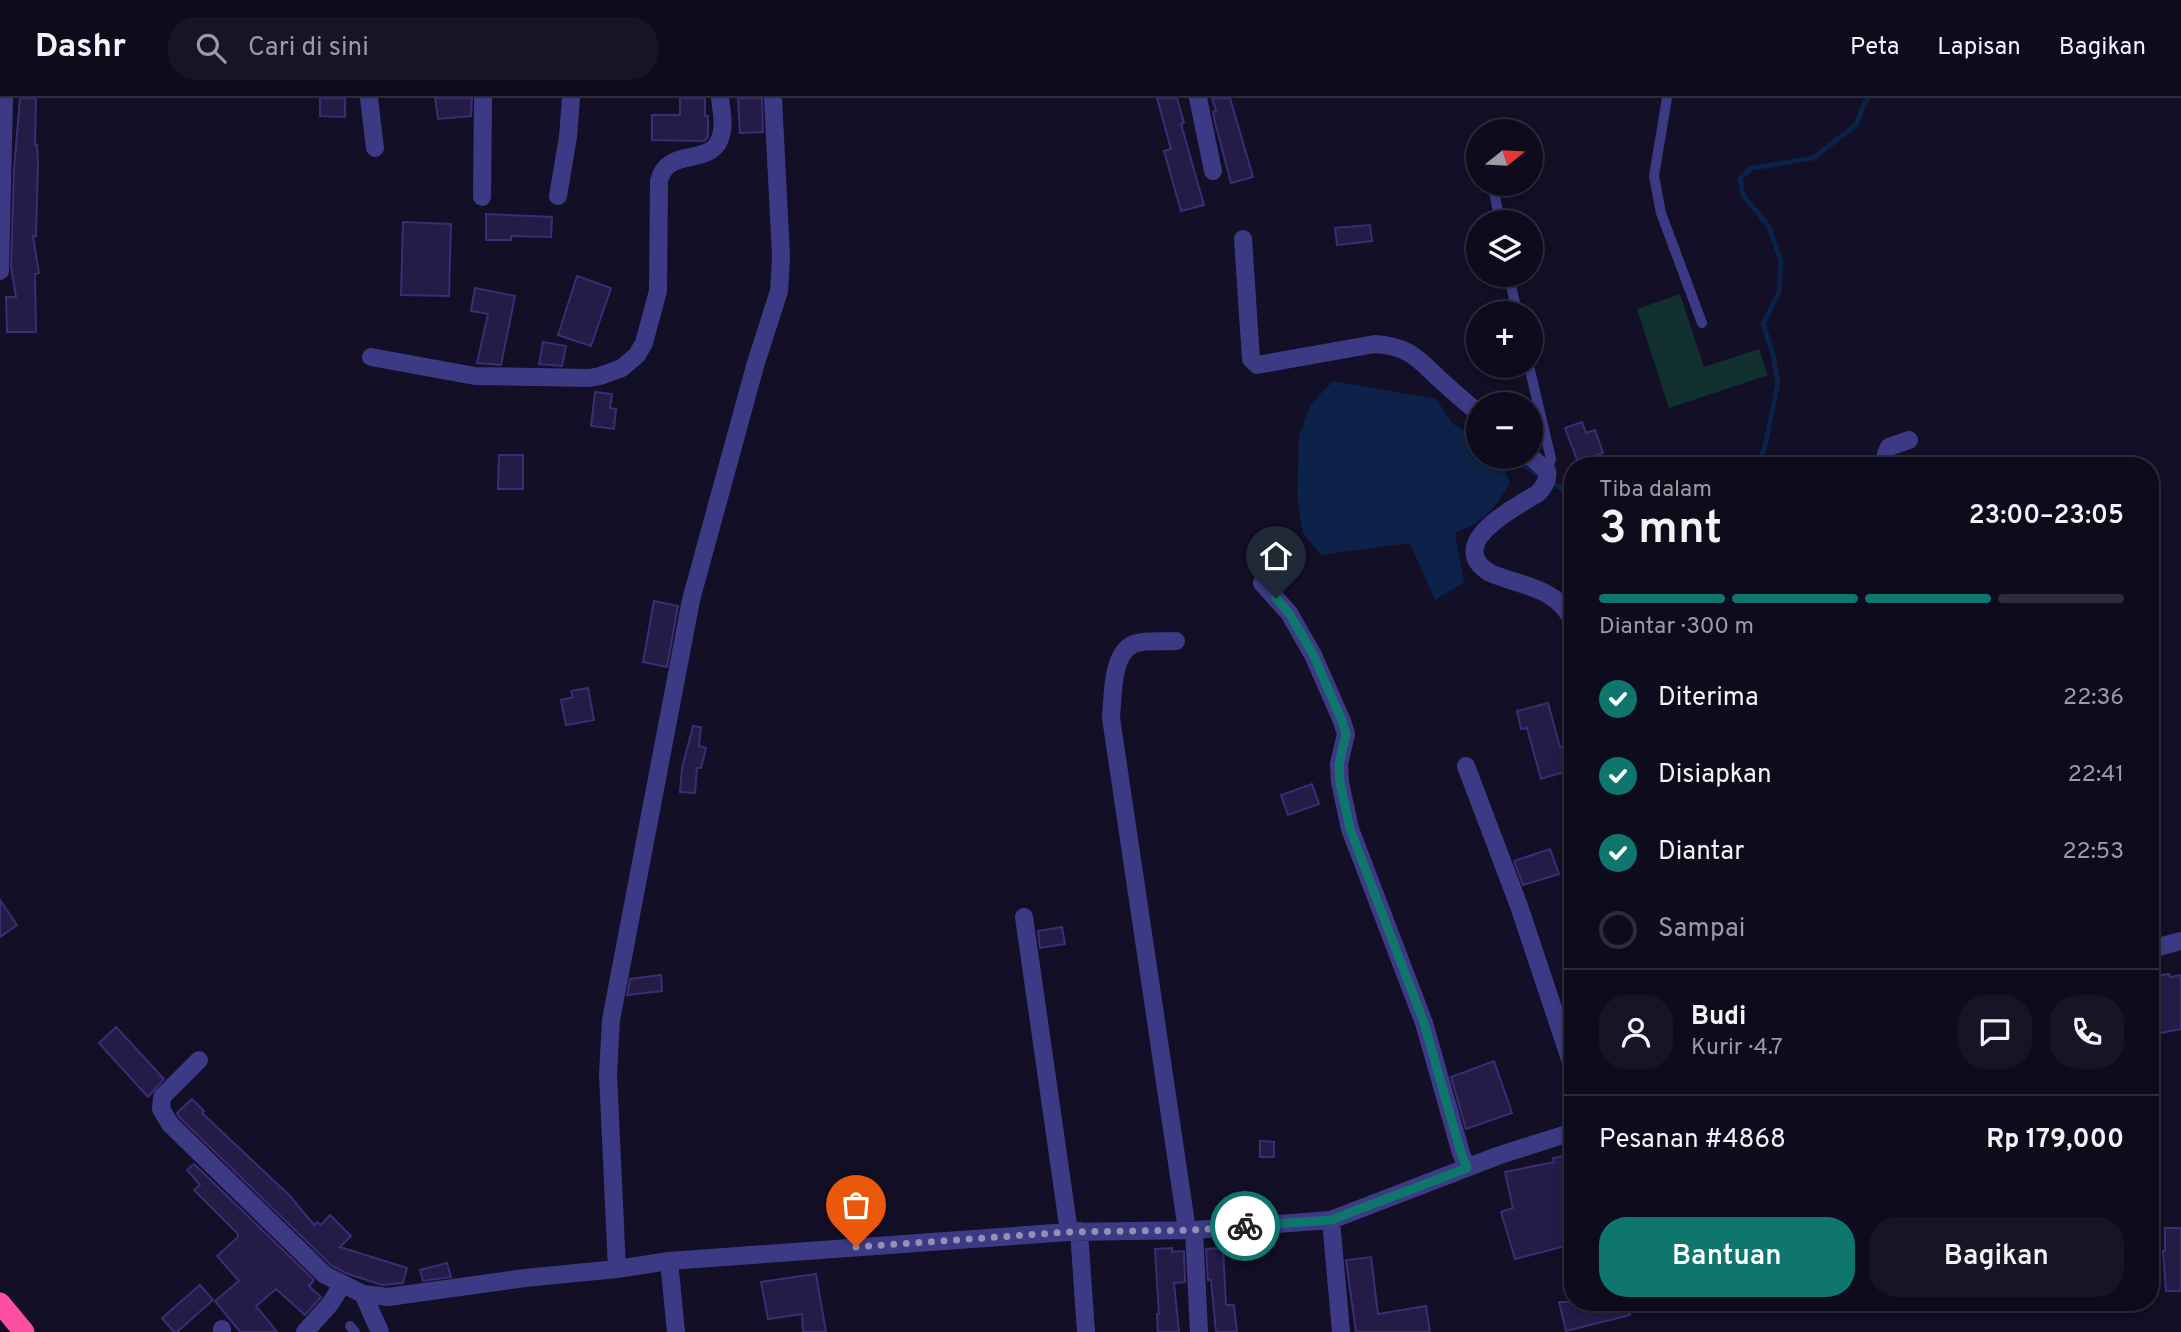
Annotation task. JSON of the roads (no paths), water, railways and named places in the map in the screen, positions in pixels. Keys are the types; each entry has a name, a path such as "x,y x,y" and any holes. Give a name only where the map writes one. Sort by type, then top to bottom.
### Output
{"highway":[{"path":"0,1303 24,1332"}],"street":[{"path":"0,271 4,98"},
{"path":"369,98 375,148"},
{"path":"481,197 483,98"},
{"path":"558,196 568,137 571,98"},
{"path":"371,357 475,376 589,378 613,373 629,363 643,343 657,290 661,171 670,163 700,155 716,146 723,128 720,98"},
{"path":"617,1269 608,1074 611,1020 691,600 755,366 779,291 781,257 773,98"},
{"path":"1198,98 1213,171"},
{"path":"1243,239 1251,359 1254,363 1257,365 1375,344 1399,348 1415,355 1466,402"},
{"path":"1887,457 1889,447 1909,440"},
{"path":"1540,469 1546,478 1537,494 1488,526 1476,543 1475,552 1480,564 1490,573 1547,593 1564,606"},
{"path":"1262,583 1289,613 1313,654 1342,721 1346,734 1339,764 1340,782 1350,829 1424,1023 1467,1168"},
{"path":"1176,641 1136,643 1126,649 1118,662 1111,718 1191,1230 1199,1332"},
{"path":"1466,766 1519,906 1564,1041"},
{"path":"1024,917 1074,1231 1086,1332"},
{"path":"2159,947 2181,941"},
{"path":"199,1060 162,1097 161,1109 170,1124 317,1267 342,1285 363,1294 388,1297 669,1261 1074,1231 1191,1230 1331,1220 1500,1155 1564,1135"},
{"path":"1331,1220 1341,1332"},
{"path":"669,1261 676,1332"},
{"path":"305,1332 330,1304 342,1285"},
{"path":"363,1294 380,1332"}],"lane":[{"path":"1667,98 1654,176 1661,213 1702,323"},
{"path":"1532,378 1551,459 1546,478"}],"water":[{"path":"1333,381 1436,399 1453,424 1466,432 1466,469 1504,469 1510,483 1499,501 1488,514 1455,533 1464,582 1435,600 1410,543 1321,555 1303,533 1297,496 1299,436 1311,404"}],"waterway":[{"path":"1760,457 1764,450 1778,384 1773,354 1763,324 1779,292 1781,261 1769,227 1743,195 1740,178 1752,168 1813,158 1856,125 1868,98"},
{"path":"1529,469 1539,475"},
{"path":"1551,482 1564,490"}]}
